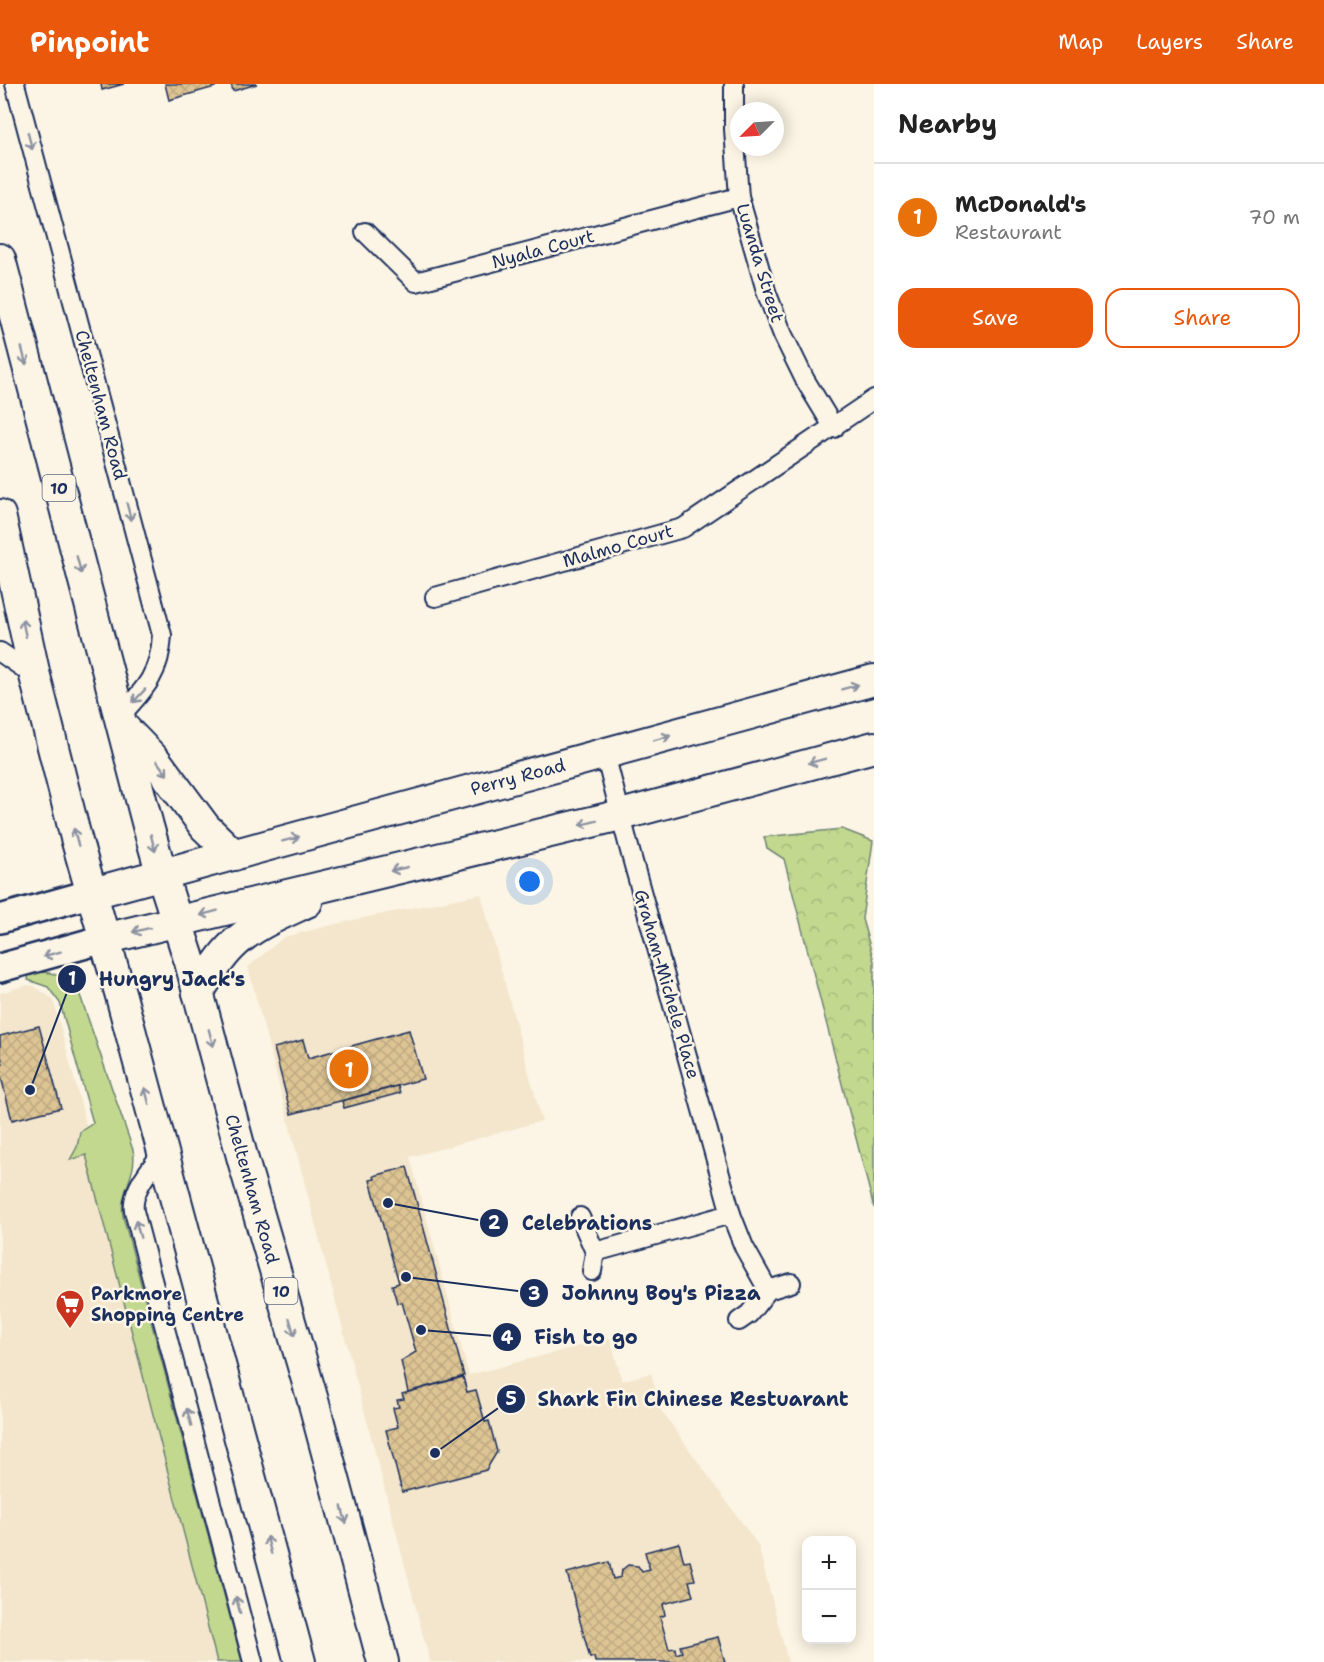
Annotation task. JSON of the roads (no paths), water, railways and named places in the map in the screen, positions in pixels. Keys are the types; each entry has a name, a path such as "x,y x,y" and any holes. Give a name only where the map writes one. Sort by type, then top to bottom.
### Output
{"main road":[{"name":"Cheltenham Road","path":"0,258 162,875 198,993 314,1404 383,1662"},
{"path":"0,515 35,676 76,838 93,893 300,1662"},
{"name":"Perry Road","path":"93,893 874,680"},
{"path":"121,721 156,761 205,827 234,855"},
{"path":"0,968 177,921 621,815 874,747"},
{"path":"198,993 232,945 278,916 358,878"},
{"path":"0,919 93,893"}],"street":[{"name":"Cheltenham Road","path":"15,84 162,635 161,650 154,675 121,721"},
{"name":"Luanda Street","path":"734,84 734,129 739,197 767,294 783,335 805,380 834,428"},
{"name":"Nyala Court","path":"365,232 416,282 739,197"},
{"name":"Malmo Court","path":"435,597 683,528 874,399"},
{"path":"0,652 35,676"},
{"name":"Graham-Michele Place","path":"605,754 731,1214 744,1246 768,1290"},
{"path":"162,1152 136,1193 133,1201 134,1212 254,1662"},
{"path":"595,1252 731,1214"},
{"path":"580,1217 595,1252 592,1271"},
{"path":"739,1322 768,1290 791,1283"}],"place":[{"name":"McDonald's","path":"349,1069"},
{"name":"Hungry Jack's","path":"30,1090"},
{"name":"Celebrations","path":"388,1203"},
{"name":"Johnny Boy's Pizza","path":"406,1277"},
{"name":"Parkmore Shopping Centre","path":"70,1330"},
{"name":"Fish to go","path":"421,1330"},
{"name":"Shark Fin Chinese Restuarant","path":"435,1453"}]}
